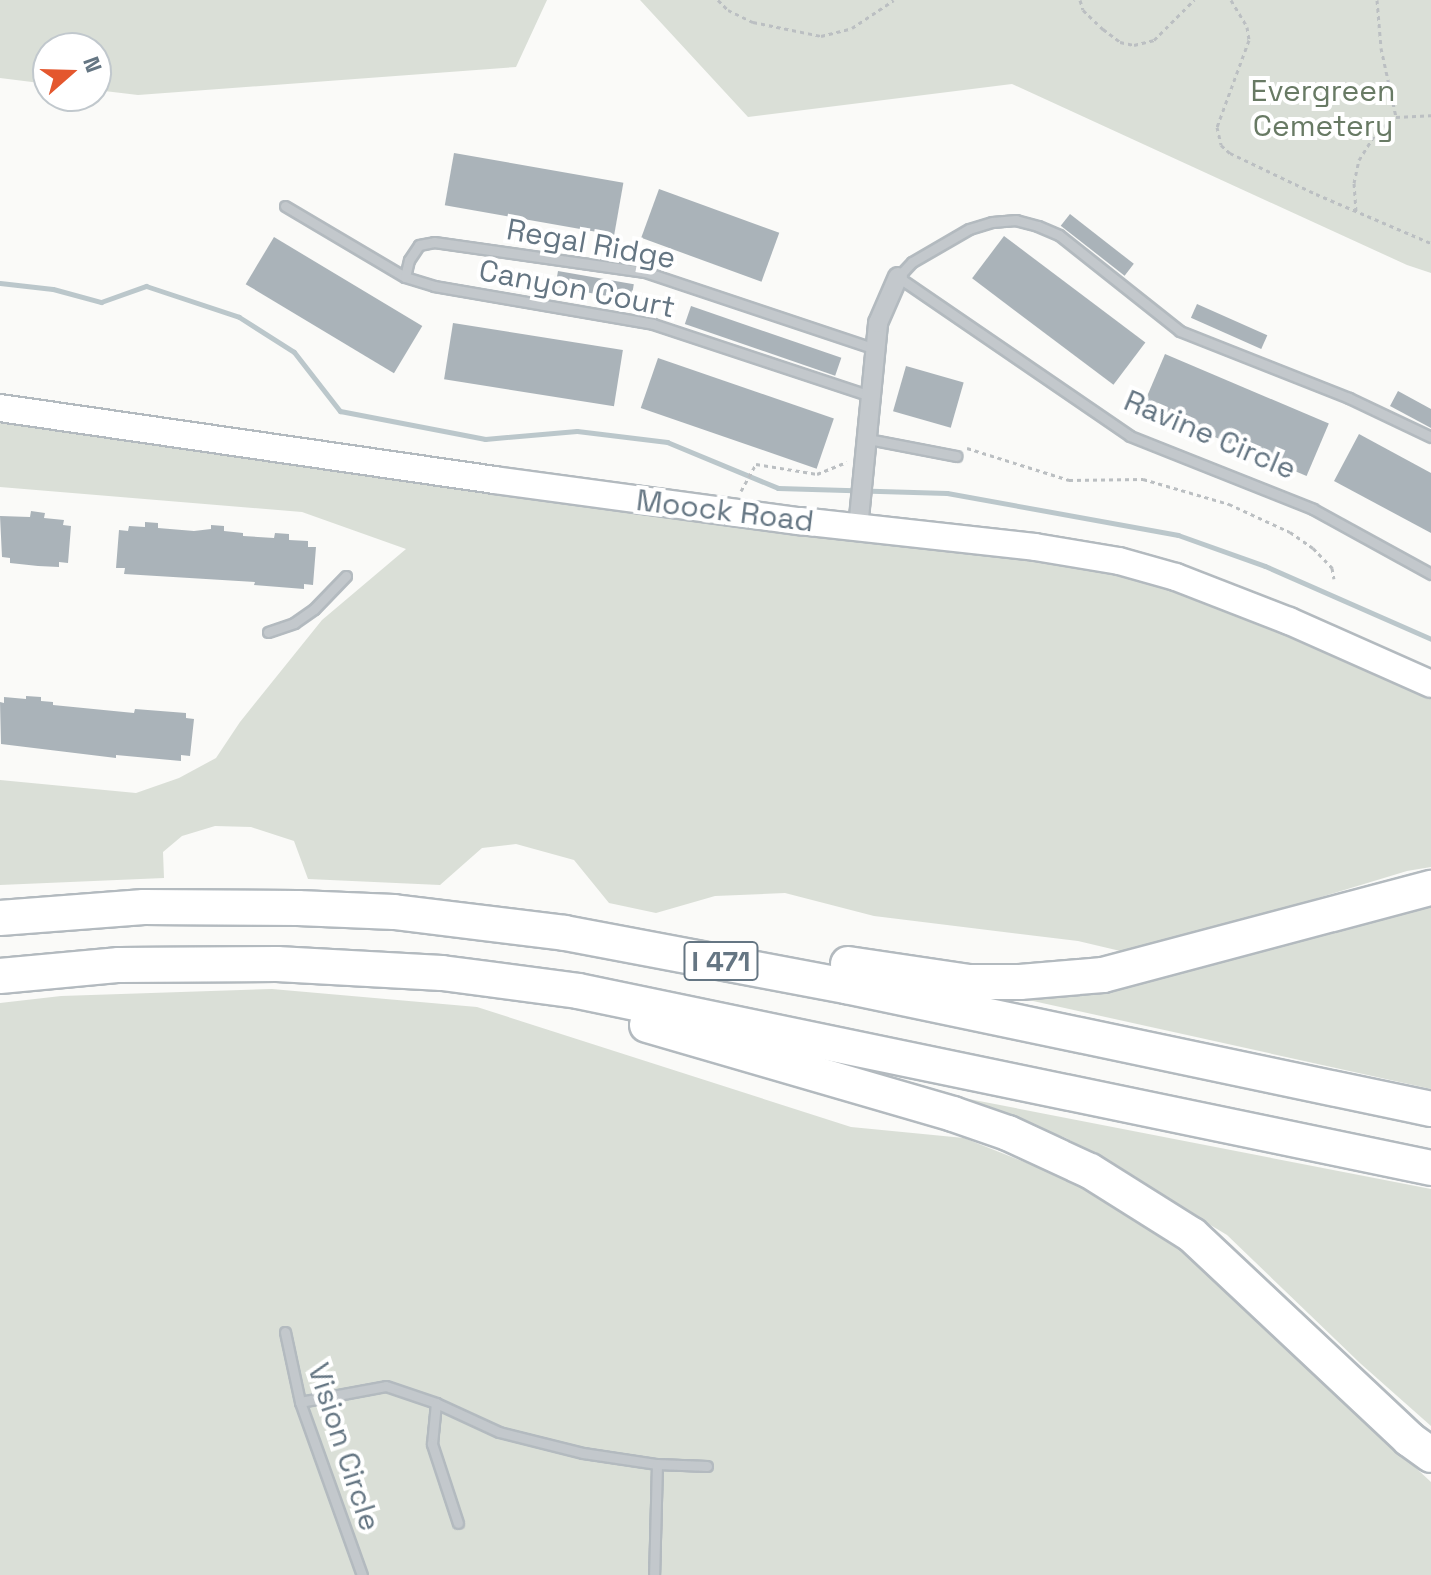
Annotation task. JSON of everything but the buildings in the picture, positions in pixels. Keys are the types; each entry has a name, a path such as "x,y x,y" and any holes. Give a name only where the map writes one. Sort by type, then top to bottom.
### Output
{"highway":[{"path":"694,956 800,956 968,982 1062,979 1103,975 1154,963 1431,888"},
{"name":"I 471","path":"0,918 144,907 394,912 565,933 694,956 1431,1109"},
{"name":"I 471","path":"0,976 119,965 277,964 442,973 578,991 1431,1168"},
{"path":"578,991 631,1021 953,1114 1008,1133 1090,1171 1192,1235 1420,1447 1431,1466"}],"main road":[{"name":"Moock Road","path":"0,408 859,518 1119,561 1176,577 1289,621 1431,684"}],"street":[{"path":"859,518 875,349 884,302 898,277"}],"lane":[{"name":"Canyon Court","path":"285,206 405,277 434,286 653,324 871,396"},
{"path":"898,277 912,262 969,229 992,222 1016,220 1038,226 1059,235 1180,331 1349,398 1431,437"},
{"name":"Regal Ridge","path":"405,277 409,260 419,245 434,242 645,272 875,349"},
{"name":"Ravine Circle","path":"898,277 1130,436 1313,509 1431,574"},
{"path":"868,439 956,456"},
{"path":"268,632 294,623 314,609 346,576"},
{"name":"Vision Circle","path":"285,1332 300,1402 362,1575"},
{"path":"300,1402 386,1386 436,1403 499,1432 583,1453 657,1464 707,1466"},
{"path":"436,1403 432,1444 458,1523"},
{"path":"654,1575 657,1464"}],"path":[{"path":"718,0 728,10 753,22 821,36 852,28 894,0"},
{"path":"1080,0 1083,10 1103,29 1120,42 1134,45 1154,40 1194,0"},
{"path":"1231,0 1247,27 1249,40 1217,127 1221,145 1230,153 1356,212 1431,243"},
{"path":"1377,0 1381,48 1396,117"},
{"path":"1356,212 1354,183 1359,160 1377,131 1396,117 1431,115"},
{"path":"743,488 756,464 817,474 850,461 868,439"},
{"path":"956,456 959,446 1069,480 1143,479 1191,491 1229,504 1290,532 1323,557 1332,568 1334,579"}],"green space":[{"path":"0,0 547,0 516,67 138,95 112,92 112,32 32,32 32,82 0,78"},
{"name":"Evergreen Cemetery","path":"640,0 1431,0 1431,273 1407,265 1012,84 748,117"},
{"path":"0,416 790,531 1086,567 1203,594 1431,695 1431,867 1407,871 1133,954 1078,941 874,916 785,893 715,896 656,913 609,903 574,860 516,844 482,848 440,885 308,879 294,841 251,827 215,826 182,836 163,852 164,878 0,885 0,780 136,793 179,778 216,758 240,722 322,620 406,549 302,512 0,487"},
{"path":"1431,900 1431,1089 997,993"},
{"path":"272,989 477,1007 851,1127 964,1138 1085,1186 1186,1254 1431,1482 1431,1575 0,1575 0,1003 61,996"},
{"path":"943,1094 1431,1189 1431,1426 1361,1364 1227,1235 1066,1138"}],"waterway":[{"path":"0,283 53,289 101,302 146,286 239,317 294,352 340,411 485,439 577,431 667,442 778,488 947,493 1178,535 1265,566 1431,639"}]}
